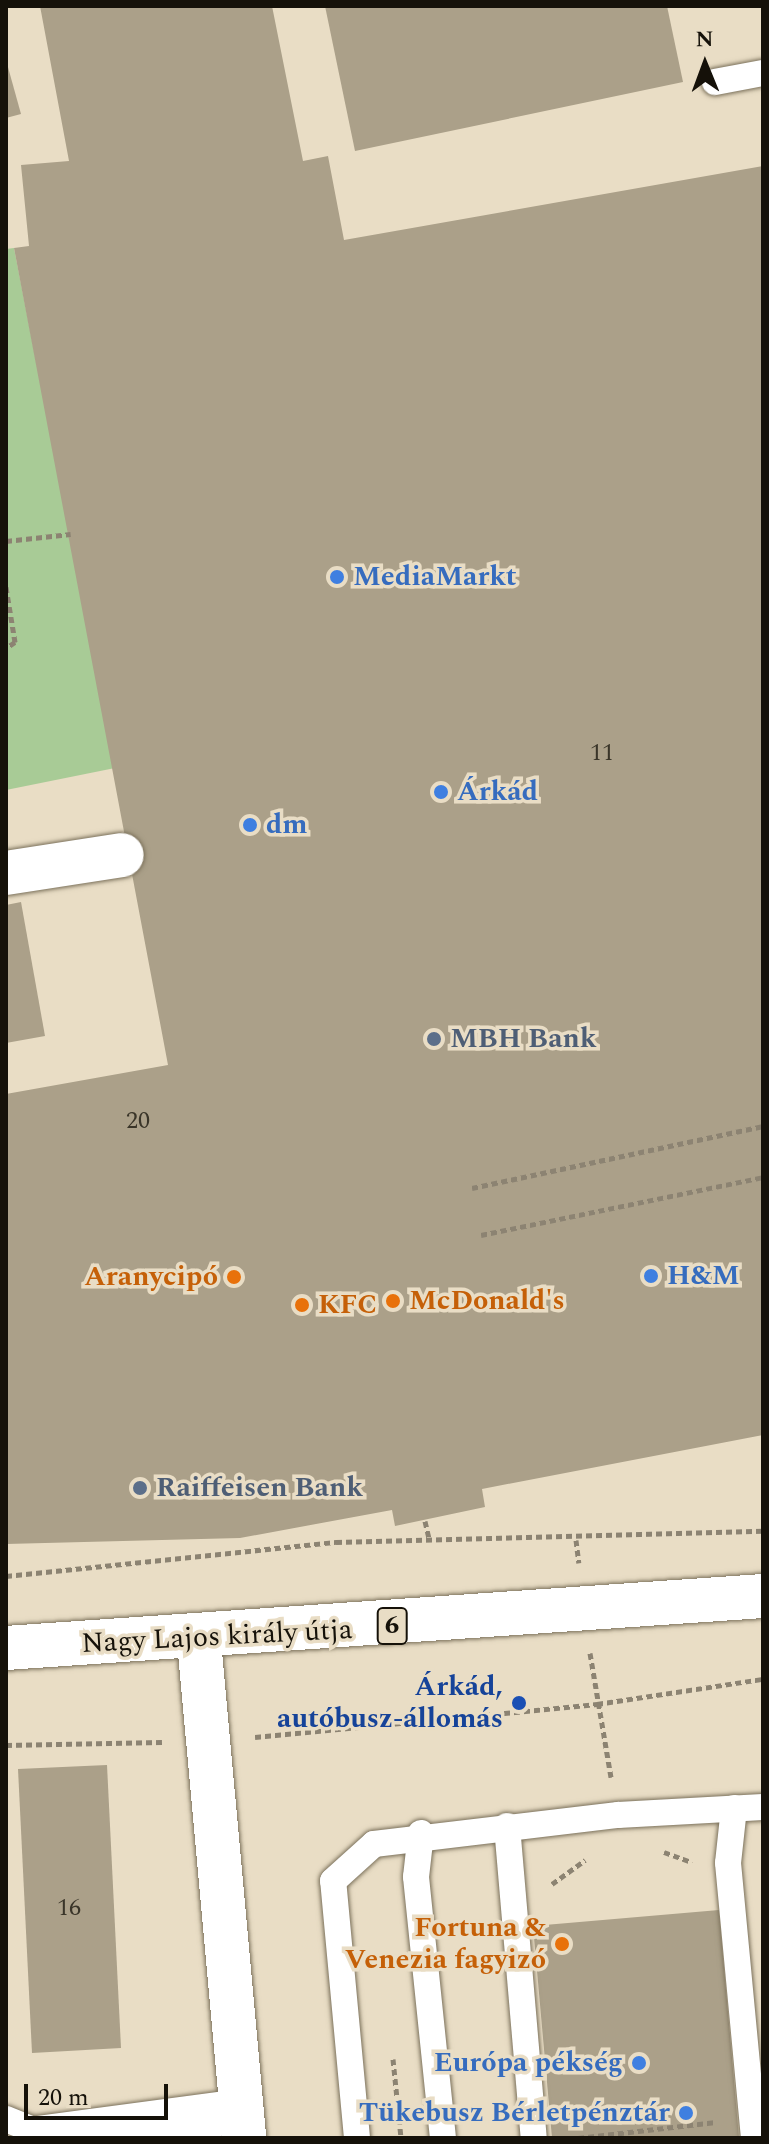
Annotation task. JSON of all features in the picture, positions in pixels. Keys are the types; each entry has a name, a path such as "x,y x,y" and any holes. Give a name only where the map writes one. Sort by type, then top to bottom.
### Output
{"street":[{"path":"6,873 122,855"},
{"name":"Nagy Lajos király útja","path":"6,1648 199,1641 763,1596"},
{"path":"29,2130 242,2125 199,1641"}],"lane":[{"path":"715,82 763,73"},
{"path":"357,2138 333,1881 374,1844 421,1833 618,1815 763,1807"},
{"path":"734,1808 728,1863 754,2138"},
{"path":"507,1826 534,2138"},
{"path":"421,1833 416,1877 443,2138"}],"path":[{"path":"6,541 71,534"},
{"path":"6,587 15,642 6,648"},
{"path":"472,1188 763,1126"},
{"path":"481,1235 763,1177"},
{"path":"425,1521 429,1539"},
{"path":"6,1576 429,1539 576,1540 763,1531"},
{"path":"542,1893 568,1868 620,1850 618,1815 597,1704 576,1540"},
{"path":"6,1745 209,1741 597,1704 763,1679"},
{"path":"578,2138 726,2121"}],"green space":[{"path":"14,248 115,768 6,790 6,249"}],"building":[{"name":"Árkád","path":"40,6 272,6 303,161 328,156 344,240 763,166 763,1435 482,1489 485,1507 395,1526 392,1510 240,1538 6,1544 6,1094 168,1065 14,248 29,246 21,165 69,161"},
{"path":"325,6 667,6 683,82 355,151"},
{"path":"6,60 21,114 6,118"},
{"path":"21,902 45,1036 6,1043 6,905"},
{"path":"107,1765 121,2048 32,2053 18,1769"},
{"path":"719,1910 739,2138 552,2138 533,1926"}],"place":[{"name":"MediaMarkt","path":"337,577"},
{"name":"Árkád","path":"441,792"},
{"name":"dm","path":"250,825"},
{"name":"MBH Bank","path":"434,1039"},
{"name":"H&M","path":"651,1276"},
{"name":"Aranycipó","path":"234,1277"},
{"name":"McDonald's","path":"393,1301"},
{"name":"KFC","path":"302,1305"},
{"name":"Raiffeisen Bank","path":"140,1488"},
{"name":"Árkád, autóbusz-állomás","path":"519,1703"},
{"name":"Fortuna & Venezia fagyizó","path":"562,1944"},
{"name":"Európa pékség","path":"639,2063"},
{"name":"Tükebusz Bérletpénztár","path":"686,2113"}]}
